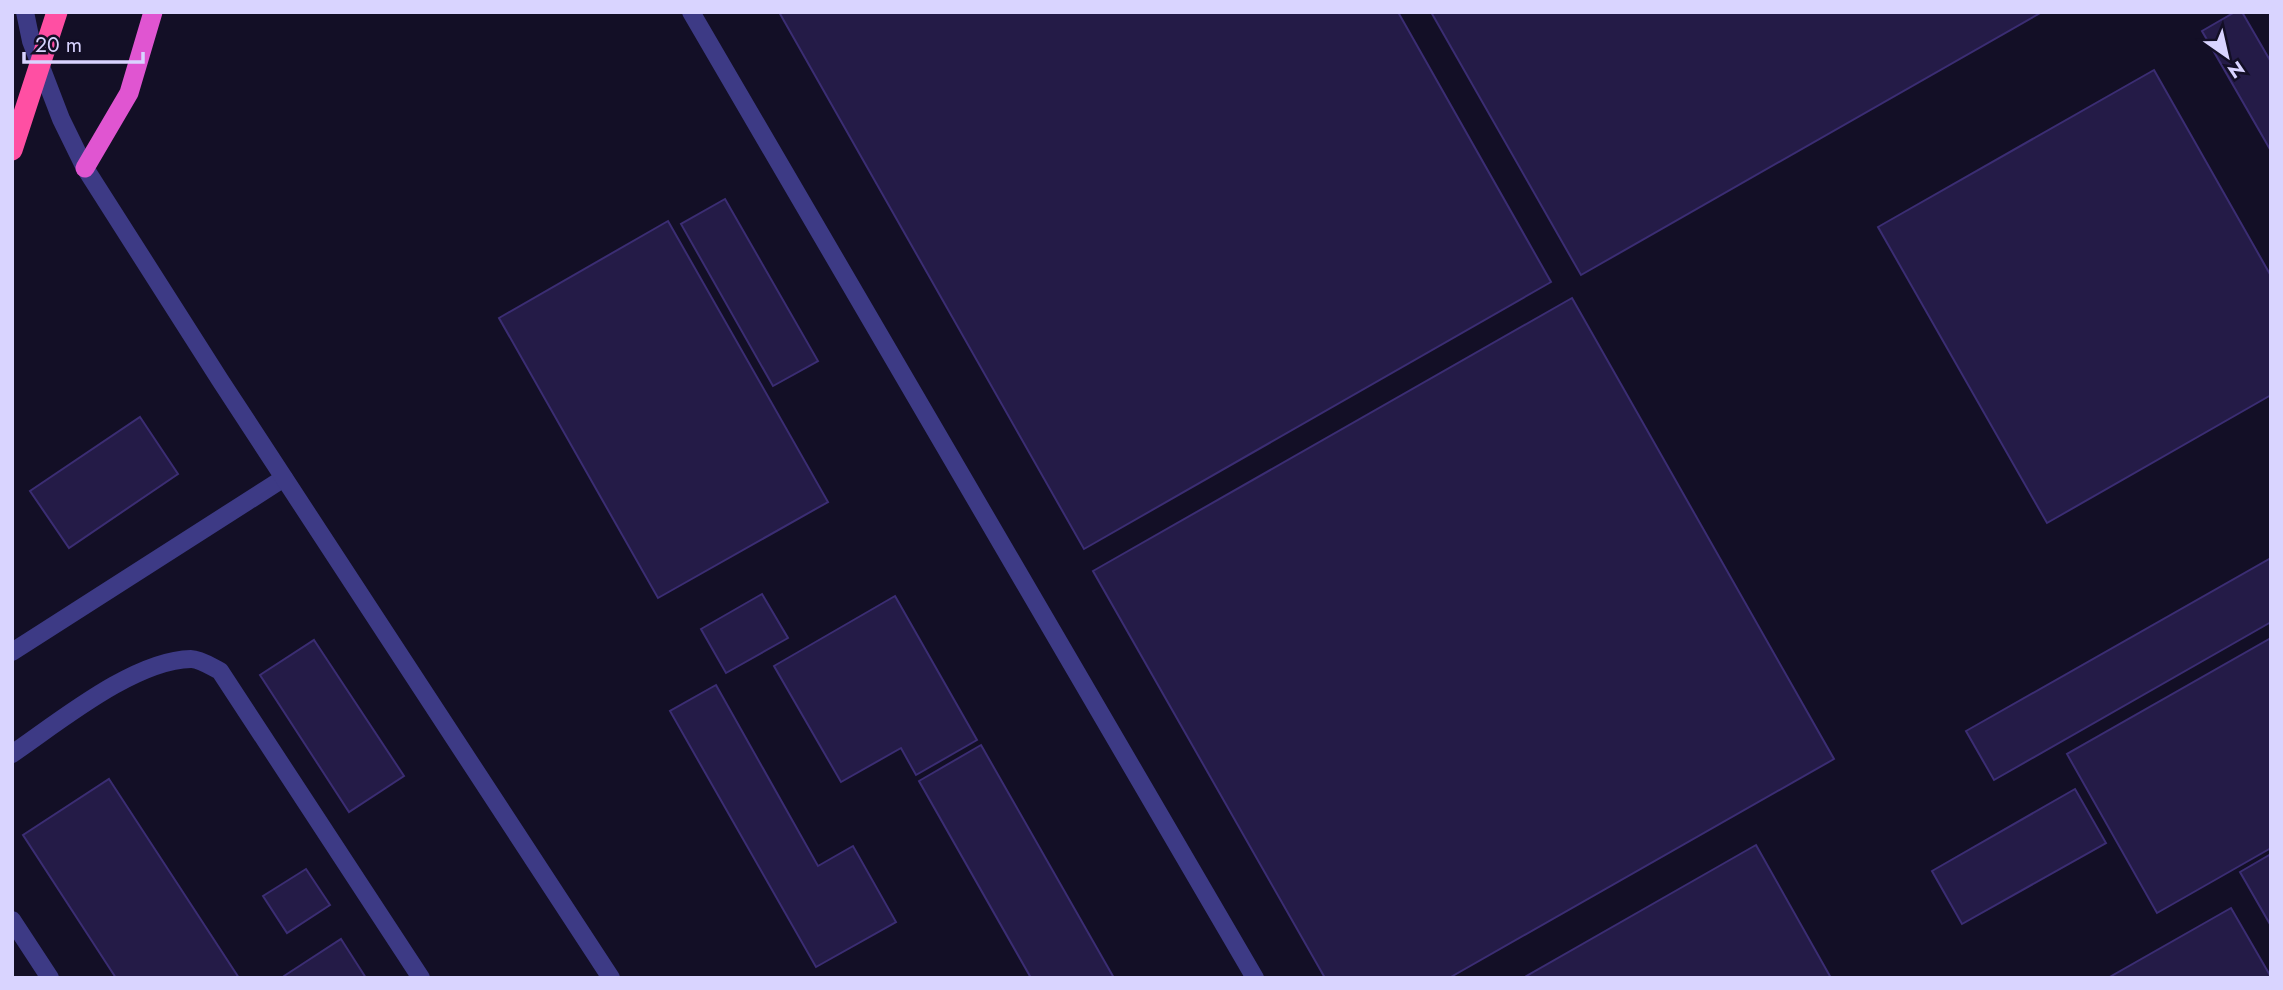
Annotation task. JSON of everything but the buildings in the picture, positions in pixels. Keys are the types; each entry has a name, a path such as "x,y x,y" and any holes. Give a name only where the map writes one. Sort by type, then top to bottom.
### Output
{"highway":[{"path":"12,150 57,12"},
{"path":"85,168 129,93 153,12"}],"street":[{"path":"24,12 31,41 61,119 85,168 611,978"},
{"path":"691,12 1255,978"},
{"path":"12,652 284,478"},
{"path":"12,754 112,687 157,664 194,658 220,671 421,978"},
{"path":"12,920 50,978"}]}
